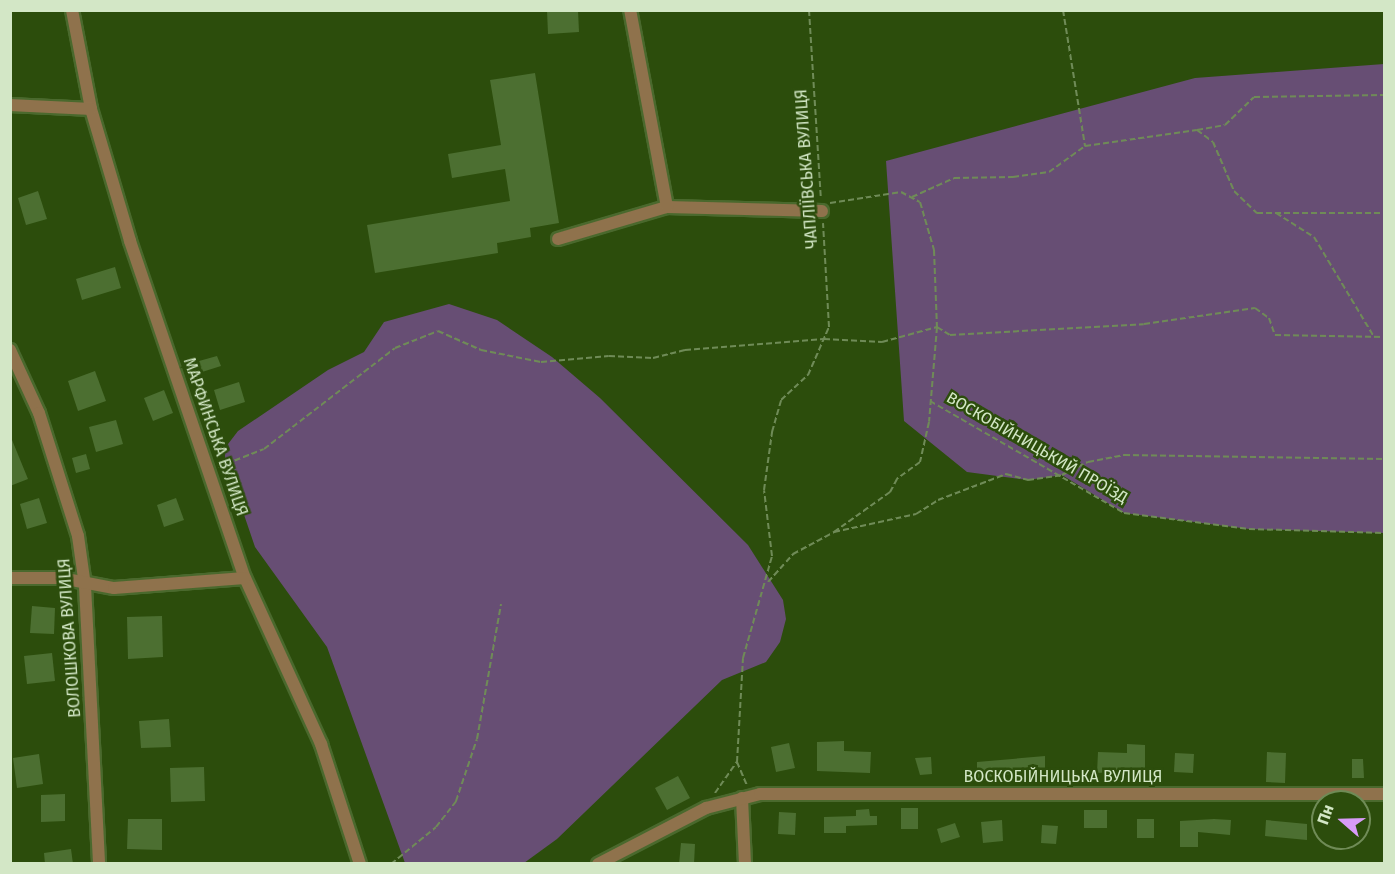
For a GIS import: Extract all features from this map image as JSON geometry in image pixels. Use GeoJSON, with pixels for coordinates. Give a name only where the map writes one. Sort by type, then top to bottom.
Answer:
{"type":"FeatureCollection","features":[{"type":"Feature","properties":{"kind":"street","name":"МАРФИНСЬКА ВУЛИЦЯ"},"geometry":{"type":"LineString","coordinates":[[72,10],[91,109],[130,241],[245,578],[321,744],[360,864]]}},
{"type":"Feature","properties":{"kind":"street"},"geometry":{"type":"LineString","coordinates":[[630,10],[667,207]]}},
{"type":"Feature","properties":{"kind":"street"},"geometry":{"type":"LineString","coordinates":[[10,105],[91,109]]}},
{"type":"Feature","properties":{"kind":"street"},"geometry":{"type":"LineString","coordinates":[[558,239],[667,207],[822,208]]}},
{"type":"Feature","properties":{"kind":"street","name":"ВОЛОШКОВА ВУЛИЦЯ"},"geometry":{"type":"LineString","coordinates":[[10,350],[39,413],[78,536],[85,586],[99,864]]}},
{"type":"Feature","properties":{"kind":"street"},"geometry":{"type":"LineString","coordinates":[[10,578],[61,578],[85,586],[114,588],[245,578]]}},
{"type":"Feature","properties":{"kind":"street","name":"ВОСКОБІЙНИЦЬКА ВУЛИЦЯ"},"geometry":{"type":"LineString","coordinates":[[598,864],[706,808],[747,797],[1384,794]]}},
{"type":"Feature","properties":{"kind":"street"},"geometry":{"type":"LineString","coordinates":[[745,864],[747,797]]}},
{"type":"Feature","properties":{"kind":"path","name":"ЧАПЛІЇВСЬКА ВУЛИЦЯ"},"geometry":{"type":"LineString","coordinates":[[809,10],[829,327],[824,339]]}},
{"type":"Feature","properties":{"kind":"path"},"geometry":{"type":"LineString","coordinates":[[1063,10],[1085,146]]}},
{"type":"Feature","properties":{"kind":"path"},"geometry":{"type":"LineString","coordinates":[[912,198],[954,178],[1013,177],[1049,172],[1085,146],[1225,125],[1254,97],[1384,95]]}},
{"type":"Feature","properties":{"kind":"path"},"geometry":{"type":"LineString","coordinates":[[1197,130],[1214,142],[1234,191],[1257,213],[1384,213]]}},
{"type":"Feature","properties":{"kind":"path"},"geometry":{"type":"LineString","coordinates":[[766,584],[794,554],[834,532],[890,492],[897,479],[920,462],[930,401],[937,327],[934,250],[920,202],[901,192],[822,208]]}},
{"type":"Feature","properties":{"kind":"path"},"geometry":{"type":"LineString","coordinates":[[1275,213],[1314,237],[1374,337]]}},
{"type":"Feature","properties":{"kind":"path"},"geometry":{"type":"LineString","coordinates":[[209,471],[264,449],[395,348],[438,331],[481,350],[541,362],[609,356],[653,358],[685,350],[824,339],[882,342],[937,327],[950,335],[985,330],[1006,333],[1144,324],[1255,308],[1269,318],[1275,335],[1384,337]]}},
{"type":"Feature","properties":{"kind":"path"},"geometry":{"type":"LineString","coordinates":[[747,797],[737,762],[743,658],[766,584],[772,556],[764,490],[772,432],[781,400],[808,375],[824,339]]}},
{"type":"Feature","properties":{"kind":"path","name":"ВОСКОБІЙНИЦЬКИЙ ПРОЇЗД"},"geometry":{"type":"LineString","coordinates":[[930,401],[1062,475],[1124,513],[1250,528],[1384,533]]}},
{"type":"Feature","properties":{"kind":"path"},"geometry":{"type":"LineString","coordinates":[[834,532],[916,514],[938,500],[1006,474],[1028,480],[1062,475],[1088,462],[1124,455],[1384,459]]}},
{"type":"Feature","properties":{"kind":"path"},"geometry":{"type":"LineString","coordinates":[[391,864],[436,827],[456,801],[477,739],[501,604]]}},
{"type":"Feature","properties":{"kind":"path"},"geometry":{"type":"LineString","coordinates":[[706,808],[737,762]]}},
{"type":"Feature","properties":{"kind":"shaded area"},"geometry":{"type":"Polygon","coordinates":[[[1384,64],[1384,533],[1249,529],[1124,513],[1062,475],[1028,480],[967,472],[904,421],[886,161],[1195,78],[1384,64]]]}},
{"type":"Feature","properties":{"kind":"shaded area"},"geometry":{"type":"Polygon","coordinates":[[[449,304],[497,320],[552,357],[600,398],[748,545],[783,600],[786,619],[780,642],[766,662],[722,680],[557,839],[524,863],[405,863],[327,647],[255,547],[225,459],[225,448],[238,431],[328,370],[364,352],[384,322],[449,304]]]}},
{"type":"Feature","properties":{"kind":"building"},"geometry":{"type":"Polygon","coordinates":[[[547,10],[578,10],[579,32],[548,34],[547,10]]]}},
{"type":"Feature","properties":{"kind":"building"},"geometry":{"type":"Polygon","coordinates":[[[535,73],[559,223],[530,228],[531,237],[497,243],[498,253],[375,273],[367,225],[510,201],[505,169],[452,178],[448,154],[501,145],[490,80],[535,73]]]}},
{"type":"Feature","properties":{"kind":"building"},"geometry":{"type":"Polygon","coordinates":[[[38,191],[47,219],[26,225],[18,198],[38,191]]]}},
{"type":"Feature","properties":{"kind":"building"},"geometry":{"type":"Polygon","coordinates":[[[115,267],[121,288],[82,300],[76,279],[115,267]]]}},
{"type":"Feature","properties":{"kind":"building"},"geometry":{"type":"Polygon","coordinates":[[[217,356],[221,366],[202,372],[199,361],[217,356]]]}},
{"type":"Feature","properties":{"kind":"building"},"geometry":{"type":"Polygon","coordinates":[[[95,371],[106,401],[78,411],[68,381],[95,371]]]}},
{"type":"Feature","properties":{"kind":"building"},"geometry":{"type":"Polygon","coordinates":[[[239,382],[245,402],[220,410],[214,390],[239,382]]]}},
{"type":"Feature","properties":{"kind":"building"},"geometry":{"type":"Polygon","coordinates":[[[164,390],[173,413],[153,421],[144,398],[164,390]]]}},
{"type":"Feature","properties":{"kind":"building"},"geometry":{"type":"Polygon","coordinates":[[[116,420],[123,444],[96,452],[89,427],[116,420]]]}},
{"type":"Feature","properties":{"kind":"building"},"geometry":{"type":"Polygon","coordinates":[[[10,435],[28,479],[10,486],[10,435]]]}},
{"type":"Feature","properties":{"kind":"building"},"geometry":{"type":"Polygon","coordinates":[[[86,454],[90,469],[76,473],[72,458],[86,454]]]}},
{"type":"Feature","properties":{"kind":"building"},"geometry":{"type":"Polygon","coordinates":[[[39,498],[47,523],[27,529],[20,504],[39,498]]]}},
{"type":"Feature","properties":{"kind":"building"},"geometry":{"type":"Polygon","coordinates":[[[176,498],[184,520],[164,527],[157,505],[176,498]]]}},
{"type":"Feature","properties":{"kind":"building"},"geometry":{"type":"Polygon","coordinates":[[[32,606],[55,608],[54,634],[30,633],[32,606]]]}},
{"type":"Feature","properties":{"kind":"building"},"geometry":{"type":"Polygon","coordinates":[[[162,616],[163,657],[128,659],[127,617],[162,616]]]}},
{"type":"Feature","properties":{"kind":"building"},"geometry":{"type":"Polygon","coordinates":[[[52,653],[55,681],[27,684],[24,656],[52,653]]]}},
{"type":"Feature","properties":{"kind":"building"},"geometry":{"type":"Polygon","coordinates":[[[169,719],[171,747],[141,748],[139,721],[169,719]]]}},
{"type":"Feature","properties":{"kind":"building"},"geometry":{"type":"Polygon","coordinates":[[[844,741],[844,751],[871,752],[870,773],[817,771],[817,742],[844,741]]]}},
{"type":"Feature","properties":{"kind":"building"},"geometry":{"type":"Polygon","coordinates":[[[789,743],[795,768],[776,772],[771,747],[789,743]]]}},
{"type":"Feature","properties":{"kind":"building"},"geometry":{"type":"Polygon","coordinates":[[[1127,744],[1145,745],[1145,770],[1097,773],[1098,752],[1127,753],[1127,744]]]}},
{"type":"Feature","properties":{"kind":"building"},"geometry":{"type":"Polygon","coordinates":[[[1267,752],[1286,753],[1285,783],[1266,782],[1267,752]]]}},
{"type":"Feature","properties":{"kind":"building"},"geometry":{"type":"Polygon","coordinates":[[[1175,753],[1194,754],[1193,773],[1174,772],[1175,753]]]}},
{"type":"Feature","properties":{"kind":"building"},"geometry":{"type":"Polygon","coordinates":[[[39,754],[43,784],[17,788],[13,758],[39,754]]]}},
{"type":"Feature","properties":{"kind":"building"},"geometry":{"type":"Polygon","coordinates":[[[1045,756],[1045,771],[977,778],[977,762],[1045,756]]]}},
{"type":"Feature","properties":{"kind":"building"},"geometry":{"type":"Polygon","coordinates":[[[931,757],[932,774],[920,775],[915,758],[931,757]]]}},
{"type":"Feature","properties":{"kind":"building"},"geometry":{"type":"Polygon","coordinates":[[[1352,759],[1363,759],[1364,778],[1352,778],[1352,759]]]}},
{"type":"Feature","properties":{"kind":"building"},"geometry":{"type":"Polygon","coordinates":[[[204,767],[205,801],[171,802],[170,768],[204,767]]]}},
{"type":"Feature","properties":{"kind":"building"},"geometry":{"type":"Polygon","coordinates":[[[678,776],[690,798],[667,810],[655,788],[678,776]]]}},
{"type":"Feature","properties":{"kind":"building"},"geometry":{"type":"Polygon","coordinates":[[[65,794],[65,821],[41,822],[41,795],[65,794]]]}},
{"type":"Feature","properties":{"kind":"building"},"geometry":{"type":"Polygon","coordinates":[[[901,808],[918,808],[918,829],[901,829],[901,808]]]}},
{"type":"Feature","properties":{"kind":"building"},"geometry":{"type":"Polygon","coordinates":[[[869,809],[870,816],[877,816],[877,825],[846,826],[846,833],[824,833],[824,817],[856,816],[856,810],[869,809]]]}},
{"type":"Feature","properties":{"kind":"building"},"geometry":{"type":"Polygon","coordinates":[[[1084,810],[1107,810],[1107,828],[1084,828],[1084,810]]]}},
{"type":"Feature","properties":{"kind":"building"},"geometry":{"type":"Polygon","coordinates":[[[779,812],[796,813],[795,835],[778,834],[779,812]]]}},
{"type":"Feature","properties":{"kind":"building"},"geometry":{"type":"Polygon","coordinates":[[[128,819],[162,819],[162,850],[127,849],[128,819]]]}},
{"type":"Feature","properties":{"kind":"building"},"geometry":{"type":"Polygon","coordinates":[[[1137,819],[1154,819],[1154,838],[1137,838],[1137,819]]]}},
{"type":"Feature","properties":{"kind":"building"},"geometry":{"type":"Polygon","coordinates":[[[1002,820],[1003,841],[983,843],[981,822],[1002,820]]]}},
{"type":"Feature","properties":{"kind":"building"},"geometry":{"type":"Polygon","coordinates":[[[1231,820],[1230,835],[1198,832],[1198,847],[1180,847],[1180,821],[1231,820]]]}},
{"type":"Feature","properties":{"kind":"building"},"geometry":{"type":"Polygon","coordinates":[[[1266,820],[1307,824],[1307,840],[1265,836],[1266,820]]]}},
{"type":"Feature","properties":{"kind":"building"},"geometry":{"type":"Polygon","coordinates":[[[955,823],[960,837],[941,843],[937,829],[955,823]]]}},
{"type":"Feature","properties":{"kind":"building"},"geometry":{"type":"Polygon","coordinates":[[[1042,825],[1058,826],[1056,844],[1041,843],[1042,825]]]}},
{"type":"Feature","properties":{"kind":"building"},"geometry":{"type":"Polygon","coordinates":[[[681,843],[695,844],[694,864],[679,864],[681,843]]]}},
{"type":"Feature","properties":{"kind":"building"},"geometry":{"type":"Polygon","coordinates":[[[71,849],[73,864],[45,864],[44,853],[71,849]]]}}]}
